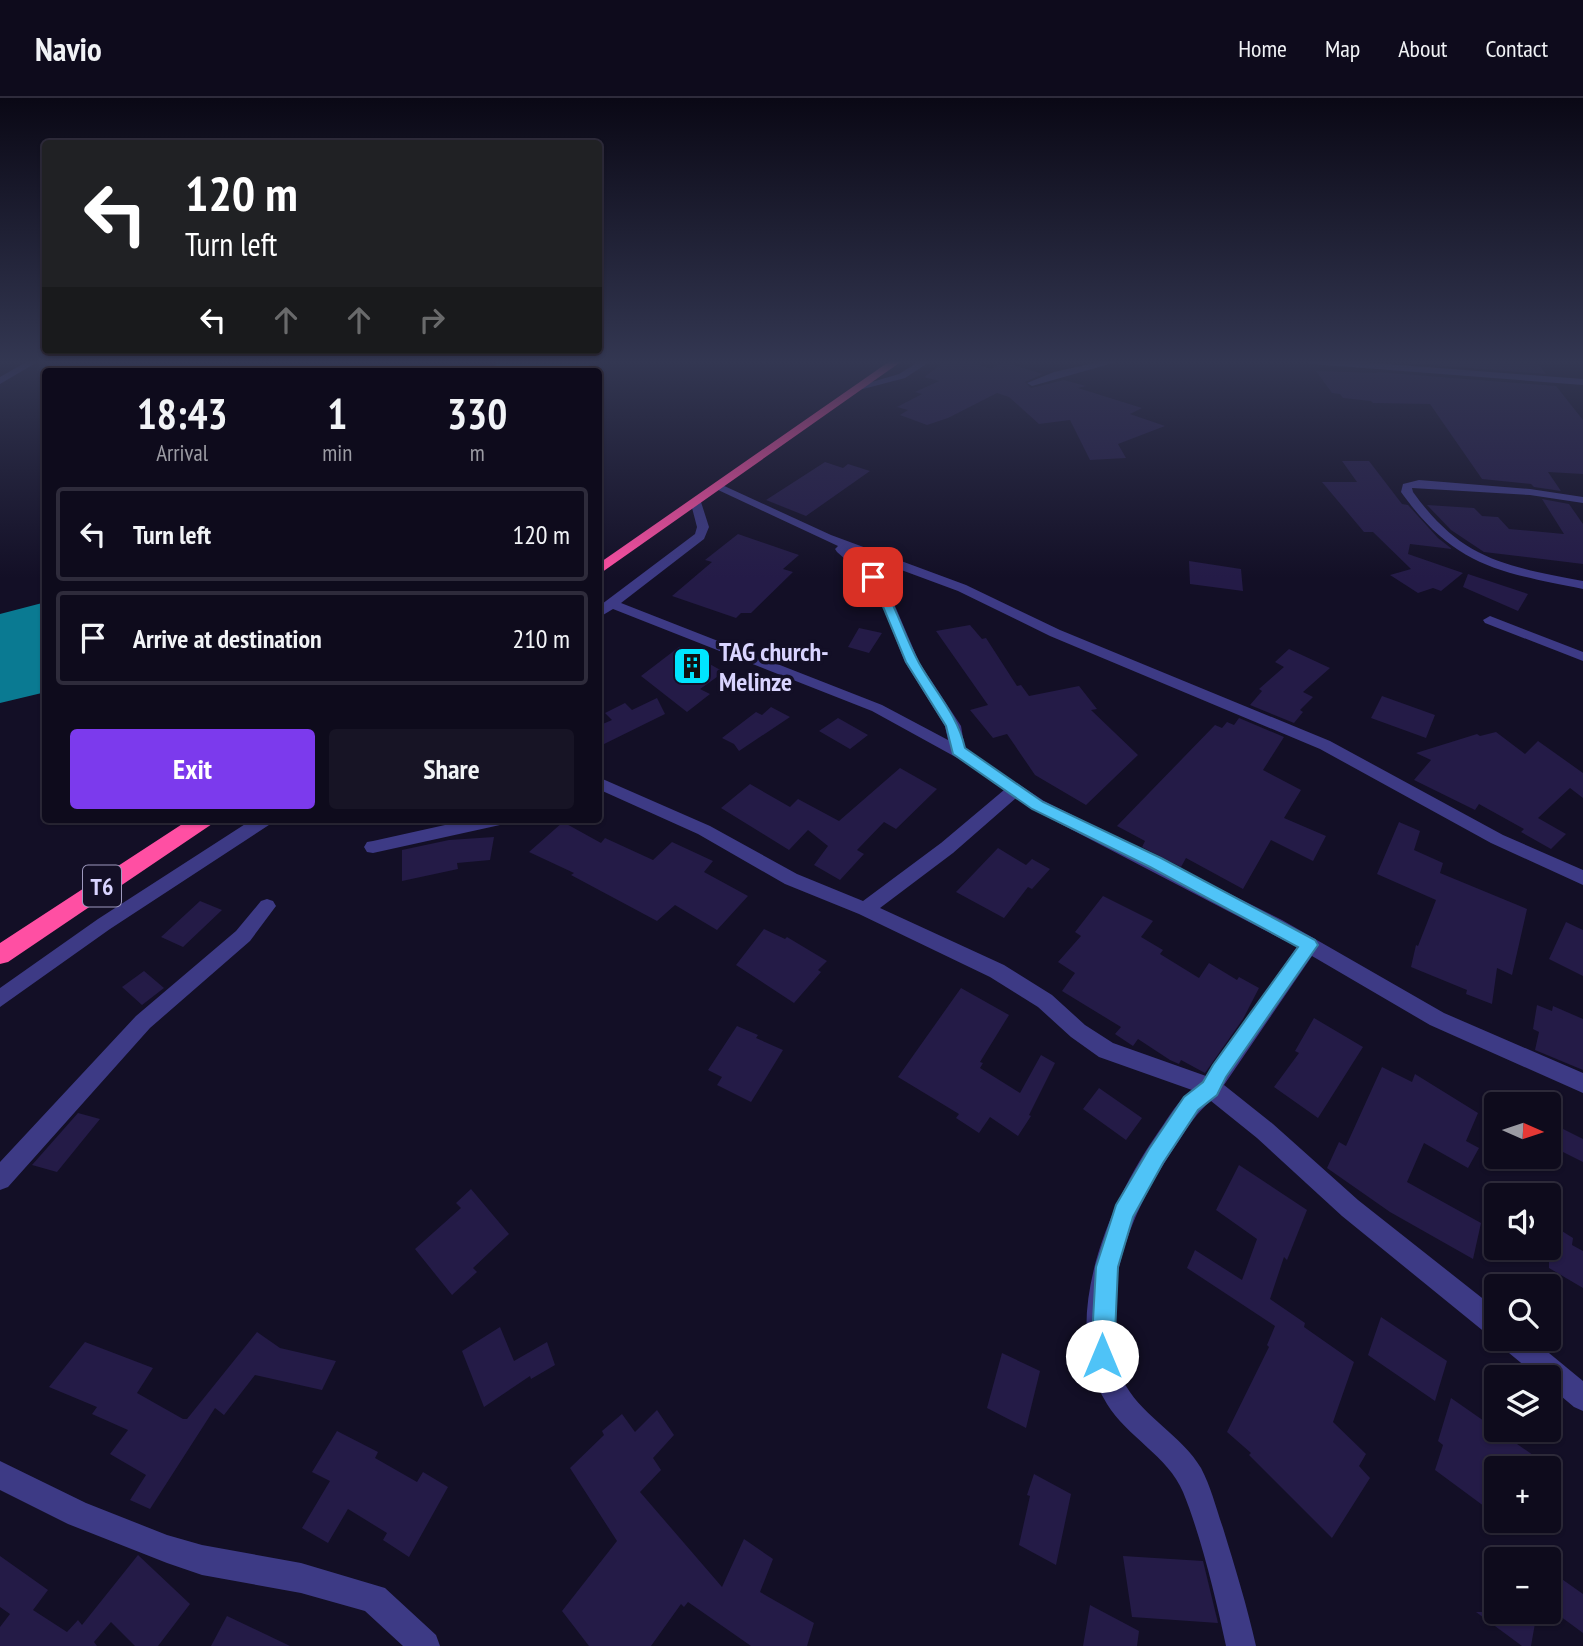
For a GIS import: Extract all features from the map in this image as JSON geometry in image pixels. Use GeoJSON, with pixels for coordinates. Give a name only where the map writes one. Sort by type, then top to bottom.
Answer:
{"type":"FeatureCollection","features":[{"type":"Feature","properties":{"kind":"highway"},"geometry":{"type":"LineString","coordinates":[[602,568],[796,433]]}},
{"type":"Feature","properties":{"kind":"highway","name":"T6"},"geometry":{"type":"LineString","coordinates":[[0,955],[199,823]]}},
{"type":"Feature","properties":{"kind":"street"},"geometry":{"type":"LineString","coordinates":[[1583,500],[1530,492],[1419,483],[1407,486],[1406,492],[1426,517],[1452,542],[1468,552],[1486,560],[1583,585]]}},
{"type":"Feature","properties":{"kind":"street"},"geometry":{"type":"LineString","coordinates":[[720,487],[827,538],[962,588],[1055,633],[1325,745],[1497,839],[1583,878]]}},
{"type":"Feature","properties":{"kind":"street"},"geometry":{"type":"LineString","coordinates":[[602,611],[700,536],[704,527],[697,504]]}},
{"type":"Feature","properties":{"kind":"street"},"geometry":{"type":"LineString","coordinates":[[827,538],[873,577],[883,592],[912,662],[953,726],[958,751]]}},
{"type":"Feature","properties":{"kind":"street"},"geometry":{"type":"LineString","coordinates":[[612,604],[855,699],[958,751],[1013,790],[1309,945],[1454,1028],[1583,1083]]}},
{"type":"Feature","properties":{"kind":"street"},"geometry":{"type":"LineString","coordinates":[[1490,620],[1583,657]]}},
{"type":"Feature","properties":{"kind":"street"},"geometry":{"type":"LineString","coordinates":[[602,784],[704,830],[790,879],[865,909],[1005,976],[1045,1001],[1078,1031],[1106,1050],[1210,1088],[1229,1100],[1408,1257],[1484,1315]]}},
{"type":"Feature","properties":{"kind":"street"},"geometry":{"type":"LineString","coordinates":[[865,909],[947,848],[1013,790]]}},
{"type":"Feature","properties":{"kind":"street"},"geometry":{"type":"LineString","coordinates":[[0,999],[104,925],[260,823]]}},
{"type":"Feature","properties":{"kind":"street"},"geometry":{"type":"LineString","coordinates":[[373,847],[482,823]]}},
{"type":"Feature","properties":{"kind":"street"},"geometry":{"type":"LineString","coordinates":[[0,1179],[142,1022],[243,936],[267,906]]}},
{"type":"Feature","properties":{"kind":"street"},"geometry":{"type":"LineString","coordinates":[[1241,1646],[1223,1575],[1197,1491],[1189,1475],[1164,1444],[1130,1414],[1111,1388],[1104,1364],[1101,1338],[1107,1267],[1124,1213],[1156,1156],[1191,1104],[1210,1088],[1309,945]]}},
{"type":"Feature","properties":{"kind":"street"},"geometry":{"type":"LineString","coordinates":[[1526,1351],[1583,1398]]}},
{"type":"Feature","properties":{"kind":"street"},"geometry":{"type":"LineString","coordinates":[[0,1475],[78,1514],[167,1549],[202,1560],[301,1578],[374,1599],[425,1646]]}},
{"type":"Feature","properties":{"kind":"building"},"geometry":{"type":"Polygon","coordinates":[[[1077,433],[1146,433],[1118,444],[1126,458],[1090,460],[1077,433]]]}},
{"type":"Feature","properties":{"kind":"building"},"geometry":{"type":"Polygon","coordinates":[[[1450,433],[1583,433],[1583,474],[1548,472],[1561,491],[1534,487],[1531,484],[1482,479],[1450,433]]]}},
{"type":"Feature","properties":{"kind":"building"},"geometry":{"type":"Polygon","coordinates":[[[1342,461],[1369,461],[1402,504],[1408,505],[1438,538],[1452,549],[1410,544],[1408,554],[1463,573],[1441,591],[1433,588],[1418,593],[1390,575],[1411,569],[1373,532],[1364,532],[1322,482],[1357,482],[1342,461]]]}},
{"type":"Feature","properties":{"kind":"building"},"geometry":{"type":"Polygon","coordinates":[[[825,462],[843,468],[848,464],[870,471],[806,516],[766,500],[825,462]]]}},
{"type":"Feature","properties":{"kind":"building"},"geometry":{"type":"Polygon","coordinates":[[[1542,499],[1569,504],[1583,524],[1583,564],[1484,552],[1451,530],[1427,505],[1474,508],[1482,516],[1498,517],[1509,529],[1564,534],[1542,499]]]}},
{"type":"Feature","properties":{"kind":"building"},"geometry":{"type":"Polygon","coordinates":[[[738,534],[799,555],[783,569],[793,572],[751,613],[741,613],[736,618],[672,596],[712,562],[705,560],[738,534]]]}},
{"type":"Feature","properties":{"kind":"building"},"geometry":{"type":"Polygon","coordinates":[[[1189,561],[1241,569],[1243,591],[1190,584],[1189,561]]]}},
{"type":"Feature","properties":{"kind":"building"},"geometry":{"type":"Polygon","coordinates":[[[1468,574],[1528,594],[1518,611],[1463,587],[1468,574]]]}},
{"type":"Feature","properties":{"kind":"building"},"geometry":{"type":"Polygon","coordinates":[[[970,625],[982,639],[986,638],[1017,686],[1021,685],[1029,696],[1079,686],[1097,709],[1091,710],[1138,755],[1086,805],[1035,775],[1007,734],[993,738],[970,710],[988,705],[936,631],[970,625]]]}},
{"type":"Feature","properties":{"kind":"building"},"geometry":{"type":"Polygon","coordinates":[[[859,628],[882,633],[869,653],[848,647],[859,628]]]}},
{"type":"Feature","properties":{"kind":"building"},"geometry":{"type":"Polygon","coordinates":[[[679,647],[724,672],[700,689],[710,694],[687,712],[641,676],[679,647]]]}},
{"type":"Feature","properties":{"kind":"building"},"geometry":{"type":"Polygon","coordinates":[[[1289,649],[1330,668],[1303,692],[1313,697],[1300,710],[1303,712],[1294,723],[1250,705],[1262,691],[1259,689],[1284,667],[1275,662],[1289,649]]]}},
{"type":"Feature","properties":{"kind":"building"},"geometry":{"type":"Polygon","coordinates":[[[1382,696],[1435,715],[1426,738],[1371,718],[1382,696]]]}},
{"type":"Feature","properties":{"kind":"building"},"geometry":{"type":"Polygon","coordinates":[[[657,698],[665,714],[602,745],[602,724],[612,720],[605,713],[625,703],[632,710],[657,698]]]}},
{"type":"Feature","properties":{"kind":"building"},"geometry":{"type":"Polygon","coordinates":[[[771,707],[790,717],[739,751],[734,744],[722,738],[756,712],[762,715],[771,707]]]}},
{"type":"Feature","properties":{"kind":"building"},"geometry":{"type":"Polygon","coordinates":[[[838,718],[868,735],[850,749],[819,731],[838,718]]]}},
{"type":"Feature","properties":{"kind":"building"},"geometry":{"type":"Polygon","coordinates":[[[1239,718],[1284,737],[1263,770],[1301,790],[1284,818],[1326,836],[1313,861],[1271,840],[1243,889],[1186,858],[1181,867],[1142,847],[1145,841],[1117,826],[1215,725],[1222,728],[1227,722],[1234,725],[1239,718]]]}},
{"type":"Feature","properties":{"kind":"building"},"geometry":{"type":"Polygon","coordinates":[[[1496,732],[1525,754],[1538,741],[1583,773],[1583,798],[1570,788],[1538,818],[1566,834],[1551,849],[1521,832],[1524,829],[1479,804],[1475,810],[1414,780],[1431,760],[1416,753],[1477,734],[1480,736],[1496,732]]]}},
{"type":"Feature","properties":{"kind":"building"},"geometry":{"type":"Polygon","coordinates":[[[900,768],[937,789],[896,829],[884,822],[857,850],[864,854],[840,880],[814,865],[828,846],[808,830],[789,850],[721,808],[750,784],[790,807],[798,799],[839,821],[900,768]]]}},
{"type":"Feature","properties":{"kind":"building"},"geometry":{"type":"Polygon","coordinates":[[[1399,822],[1420,831],[1414,850],[1443,863],[1440,873],[1527,909],[1512,975],[1497,968],[1492,1004],[1466,994],[1467,990],[1411,967],[1416,945],[1418,946],[1436,900],[1377,874],[1399,822]]]}},
{"type":"Feature","properties":{"kind":"building"},"geometry":{"type":"Polygon","coordinates":[[[562,823],[601,843],[605,838],[653,860],[672,842],[713,861],[704,872],[748,896],[717,930],[675,905],[657,921],[571,875],[574,873],[529,852],[562,823]]]}},
{"type":"Feature","properties":{"kind":"building"},"geometry":{"type":"Polygon","coordinates":[[[494,837],[490,860],[457,863],[458,869],[402,881],[402,850],[449,840],[494,837]]]}},
{"type":"Feature","properties":{"kind":"building"},"geometry":{"type":"Polygon","coordinates":[[[998,848],[1026,865],[1032,859],[1050,869],[1032,889],[1028,887],[1004,918],[956,892],[998,848]]]}},
{"type":"Feature","properties":{"kind":"building"},"geometry":{"type":"Polygon","coordinates":[[[1103,896],[1153,921],[1141,937],[1163,950],[1160,954],[1199,978],[1209,963],[1237,980],[1239,977],[1259,988],[1243,1019],[1205,1073],[1181,1060],[1179,1064],[1170,1060],[1138,1039],[1133,1046],[1115,1034],[1121,1027],[1062,991],[1075,973],[1058,962],[1081,936],[1075,932],[1103,896]]]}},
{"type":"Feature","properties":{"kind":"building"},"geometry":{"type":"Polygon","coordinates":[[[200,901],[222,910],[183,947],[161,937],[200,901]]]}},
{"type":"Feature","properties":{"kind":"building"},"geometry":{"type":"Polygon","coordinates":[[[1566,922],[1583,930],[1583,976],[1549,959],[1566,922]]]}},
{"type":"Feature","properties":{"kind":"building"},"geometry":{"type":"Polygon","coordinates":[[[764,929],[785,939],[787,937],[827,961],[794,1003],[736,965],[764,929]]]}},
{"type":"Feature","properties":{"kind":"building"},"geometry":{"type":"Polygon","coordinates":[[[144,971],[164,988],[142,1005],[122,987],[144,971]]]}},
{"type":"Feature","properties":{"kind":"building"},"geometry":{"type":"Polygon","coordinates":[[[961,988],[1009,1015],[980,1062],[983,1063],[980,1068],[1020,1093],[1041,1055],[1055,1063],[1029,1115],[1031,1116],[1018,1136],[990,1117],[979,1133],[956,1118],[959,1114],[898,1077],[961,988]]]}},
{"type":"Feature","properties":{"kind":"building"},"geometry":{"type":"Polygon","coordinates":[[[1537,1005],[1552,1011],[1553,1006],[1583,1019],[1583,1070],[1535,1050],[1539,1032],[1533,1029],[1537,1005]]]}},
{"type":"Feature","properties":{"kind":"building"},"geometry":{"type":"Polygon","coordinates":[[[1314,1018],[1363,1047],[1318,1118],[1274,1087],[1299,1053],[1295,1051],[1314,1018]]]}},
{"type":"Feature","properties":{"kind":"building"},"geometry":{"type":"Polygon","coordinates":[[[737,1026],[783,1050],[751,1102],[717,1085],[722,1077],[708,1070],[737,1026]]]}},
{"type":"Feature","properties":{"kind":"building"},"geometry":{"type":"Polygon","coordinates":[[[1382,1067],[1412,1082],[1415,1074],[1478,1113],[1466,1141],[1479,1148],[1468,1168],[1424,1143],[1407,1182],[1481,1223],[1473,1259],[1390,1212],[1327,1168],[1339,1142],[1346,1146],[1382,1067]]]}},
{"type":"Feature","properties":{"kind":"building"},"geometry":{"type":"Polygon","coordinates":[[[1099,1088],[1142,1118],[1126,1140],[1083,1109],[1099,1088]]]}},
{"type":"Feature","properties":{"kind":"building"},"geometry":{"type":"Polygon","coordinates":[[[78,1113],[100,1119],[57,1172],[32,1165],[78,1113]]]}},
{"type":"Feature","properties":{"kind":"building"},"geometry":{"type":"Polygon","coordinates":[[[1561,1128],[1583,1139],[1583,1162],[1561,1151],[1561,1128]]]}},
{"type":"Feature","properties":{"kind":"building"},"geometry":{"type":"Polygon","coordinates":[[[1239,1165],[1307,1210],[1287,1260],[1284,1257],[1270,1299],[1354,1362],[1333,1422],[1366,1454],[1359,1466],[1370,1478],[1332,1538],[1249,1455],[1251,1453],[1227,1432],[1269,1347],[1267,1345],[1275,1326],[1187,1268],[1195,1250],[1242,1280],[1257,1239],[1216,1210],[1239,1165]]]}},
{"type":"Feature","properties":{"kind":"building"},"geometry":{"type":"Polygon","coordinates":[[[471,1189],[509,1234],[473,1268],[477,1272],[452,1295],[415,1249],[461,1208],[456,1203],[471,1189]]]}},
{"type":"Feature","properties":{"kind":"building"},"geometry":{"type":"Polygon","coordinates":[[[1561,1230],[1573,1238],[1572,1245],[1583,1251],[1583,1288],[1561,1274],[1549,1268],[1549,1260],[1561,1260],[1561,1230]]]}},
{"type":"Feature","properties":{"kind":"building"},"geometry":{"type":"Polygon","coordinates":[[[1381,1317],[1447,1361],[1435,1401],[1368,1355],[1381,1317]]]}},
{"type":"Feature","properties":{"kind":"building"},"geometry":{"type":"Polygon","coordinates":[[[500,1327],[514,1361],[547,1342],[555,1365],[531,1379],[530,1376],[484,1407],[462,1351],[500,1327]]]}},
{"type":"Feature","properties":{"kind":"building"},"geometry":{"type":"Polygon","coordinates":[[[257,1332],[280,1348],[336,1361],[322,1390],[255,1375],[224,1415],[215,1408],[150,1509],[130,1500],[146,1475],[110,1454],[128,1430],[92,1414],[97,1407],[49,1387],[85,1342],[153,1368],[137,1393],[187,1419],[257,1332]]]}},
{"type":"Feature","properties":{"kind":"building"},"geometry":{"type":"Polygon","coordinates":[[[1002,1353],[1040,1371],[1026,1428],[987,1408],[1002,1353]]]}},
{"type":"Feature","properties":{"kind":"building"},"geometry":{"type":"Polygon","coordinates":[[[1451,1398],[1484,1421],[1484,1442],[1514,1442],[1533,1455],[1484,1456],[1484,1506],[1435,1470],[1443,1445],[1438,1441],[1451,1398]]]}},
{"type":"Feature","properties":{"kind":"building"},"geometry":{"type":"Polygon","coordinates":[[[657,1410],[674,1435],[653,1458],[661,1470],[640,1492],[722,1587],[744,1539],[773,1559],[760,1592],[814,1623],[807,1646],[751,1646],[688,1602],[684,1607],[681,1604],[651,1646],[589,1646],[562,1611],[617,1541],[570,1468],[604,1435],[602,1431],[622,1414],[635,1432],[657,1410]]]}},
{"type":"Feature","properties":{"kind":"building"},"geometry":{"type":"Polygon","coordinates":[[[337,1431],[378,1452],[375,1458],[417,1482],[423,1472],[448,1487],[409,1557],[383,1540],[387,1533],[348,1509],[328,1543],[302,1528],[330,1481],[312,1472],[337,1431]]]}},
{"type":"Feature","properties":{"kind":"building"},"geometry":{"type":"Polygon","coordinates":[[[1034,1474],[1071,1494],[1056,1565],[1019,1545],[1030,1496],[1027,1495],[1034,1474]]]}},
{"type":"Feature","properties":{"kind":"building"},"geometry":{"type":"Polygon","coordinates":[[[138,1555],[190,1604],[158,1646],[135,1646],[111,1622],[94,1642],[97,1646],[0,1646],[0,1627],[10,1614],[0,1607],[0,1556],[48,1590],[33,1610],[67,1632],[78,1620],[82,1625],[138,1555]]]}},
{"type":"Feature","properties":{"kind":"building"},"geometry":{"type":"Polygon","coordinates":[[[1123,1556],[1203,1561],[1218,1623],[1132,1617],[1123,1556]]]}},
{"type":"Feature","properties":{"kind":"building"},"geometry":{"type":"Polygon","coordinates":[[[1561,1578],[1583,1594],[1583,1633],[1561,1617],[1561,1578]]]}},
{"type":"Feature","properties":{"kind":"building"},"geometry":{"type":"Polygon","coordinates":[[[1090,1605],[1139,1631],[1137,1646],[1083,1646],[1090,1605]]]}},
{"type":"Feature","properties":{"kind":"building"},"geometry":{"type":"Polygon","coordinates":[[[227,1616],[290,1646],[211,1646],[227,1616]]]}},
{"type":"Feature","properties":{"kind":"building"},"geometry":{"type":"Polygon","coordinates":[[[1492,1624],[1535,1624],[1531,1646],[1522,1646],[1492,1624]]]}},
{"type":"Feature","properties":{"kind":"runway"},"geometry":{"type":"LineString","coordinates":[[0,664],[42,641]]}},
{"type":"Feature","properties":{"kind":"place","name":"TAG church- Melinze"},"geometry":{"type":"Point","coordinates":[692,666]}},
{"type":"Feature","properties":{"kind":"route"},"geometry":{"type":"LineString","coordinates":[[873,577],[883,592],[912,662],[953,726],[958,751],[1038,805],[1155,862],[1309,945],[1268,1000],[1210,1088],[1191,1104],[1156,1156],[1124,1213],[1107,1267],[1102,1356]]}}]}
